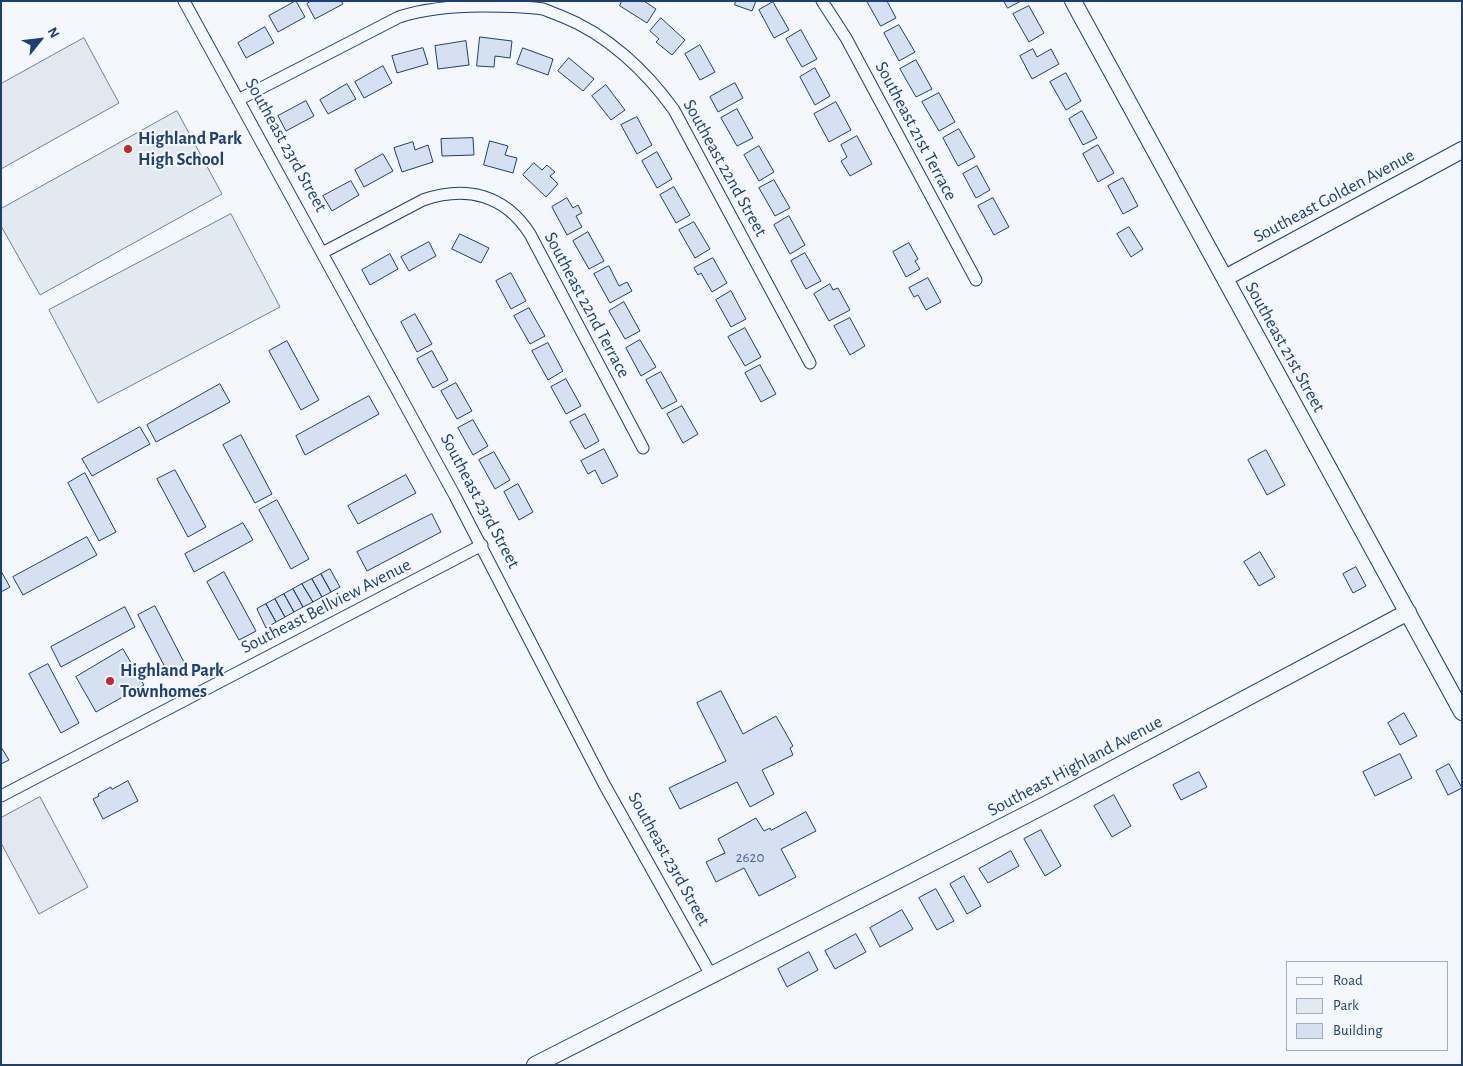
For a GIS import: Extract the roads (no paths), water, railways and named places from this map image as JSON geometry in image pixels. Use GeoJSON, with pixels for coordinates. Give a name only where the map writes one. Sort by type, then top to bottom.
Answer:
{"type":"FeatureCollection","features":[{"type":"Feature","properties":{"kind":"street","name":"Southeast 23rd Street"},"geometry":{"type":"LineString","coordinates":[[184,1],[482,545],[604,784],[711,975]]}},
{"type":"Feature","properties":{"kind":"street","name":"Southeast 21st Terrace"},"geometry":{"type":"LineString","coordinates":[[822,1],[846,38],[976,280]]}},
{"type":"Feature","properties":{"kind":"street","name":"Southeast 21st Street"},"geometry":{"type":"LineString","coordinates":[[1073,1],[1462,712]]}},
{"type":"Feature","properties":{"kind":"street","name":"Southeast 22nd Street"},"geometry":{"type":"LineString","coordinates":[[238,100],[399,17],[413,12],[456,6],[546,5],[593,32],[615,48],[645,75],[662,94],[680,119],[810,363]]}},
{"type":"Feature","properties":{"kind":"street","name":"Southeast Golden Avenue"},"geometry":{"type":"LineString","coordinates":[[1225,278],[1462,150]]}},
{"type":"Feature","properties":{"kind":"street","name":"Southeast 22nd Terrace"},"geometry":{"type":"LineString","coordinates":[[322,253],[423,200],[449,194],[467,194],[481,196],[503,205],[524,225],[643,448]]}},
{"type":"Feature","properties":{"kind":"street","name":"Southeast Bellview Avenue"},"geometry":{"type":"LineString","coordinates":[[1,796],[482,545]]}},
{"type":"Feature","properties":{"kind":"street","name":"Southeast Highland Avenue"},"geometry":{"type":"LineString","coordinates":[[711,975],[1049,803],[1408,612]]}},
{"type":"Feature","properties":{"kind":"street"},"geometry":{"type":"LineString","coordinates":[[535,1065],[711,975]]}},
{"type":"Feature","properties":{"kind":"place","name":"Highland Park High School"},"geometry":{"type":"Point","coordinates":[128,149]}},
{"type":"Feature","properties":{"kind":"place","name":"Highland Park Townhomes"},"geometry":{"type":"Point","coordinates":[110,681]}}]}
